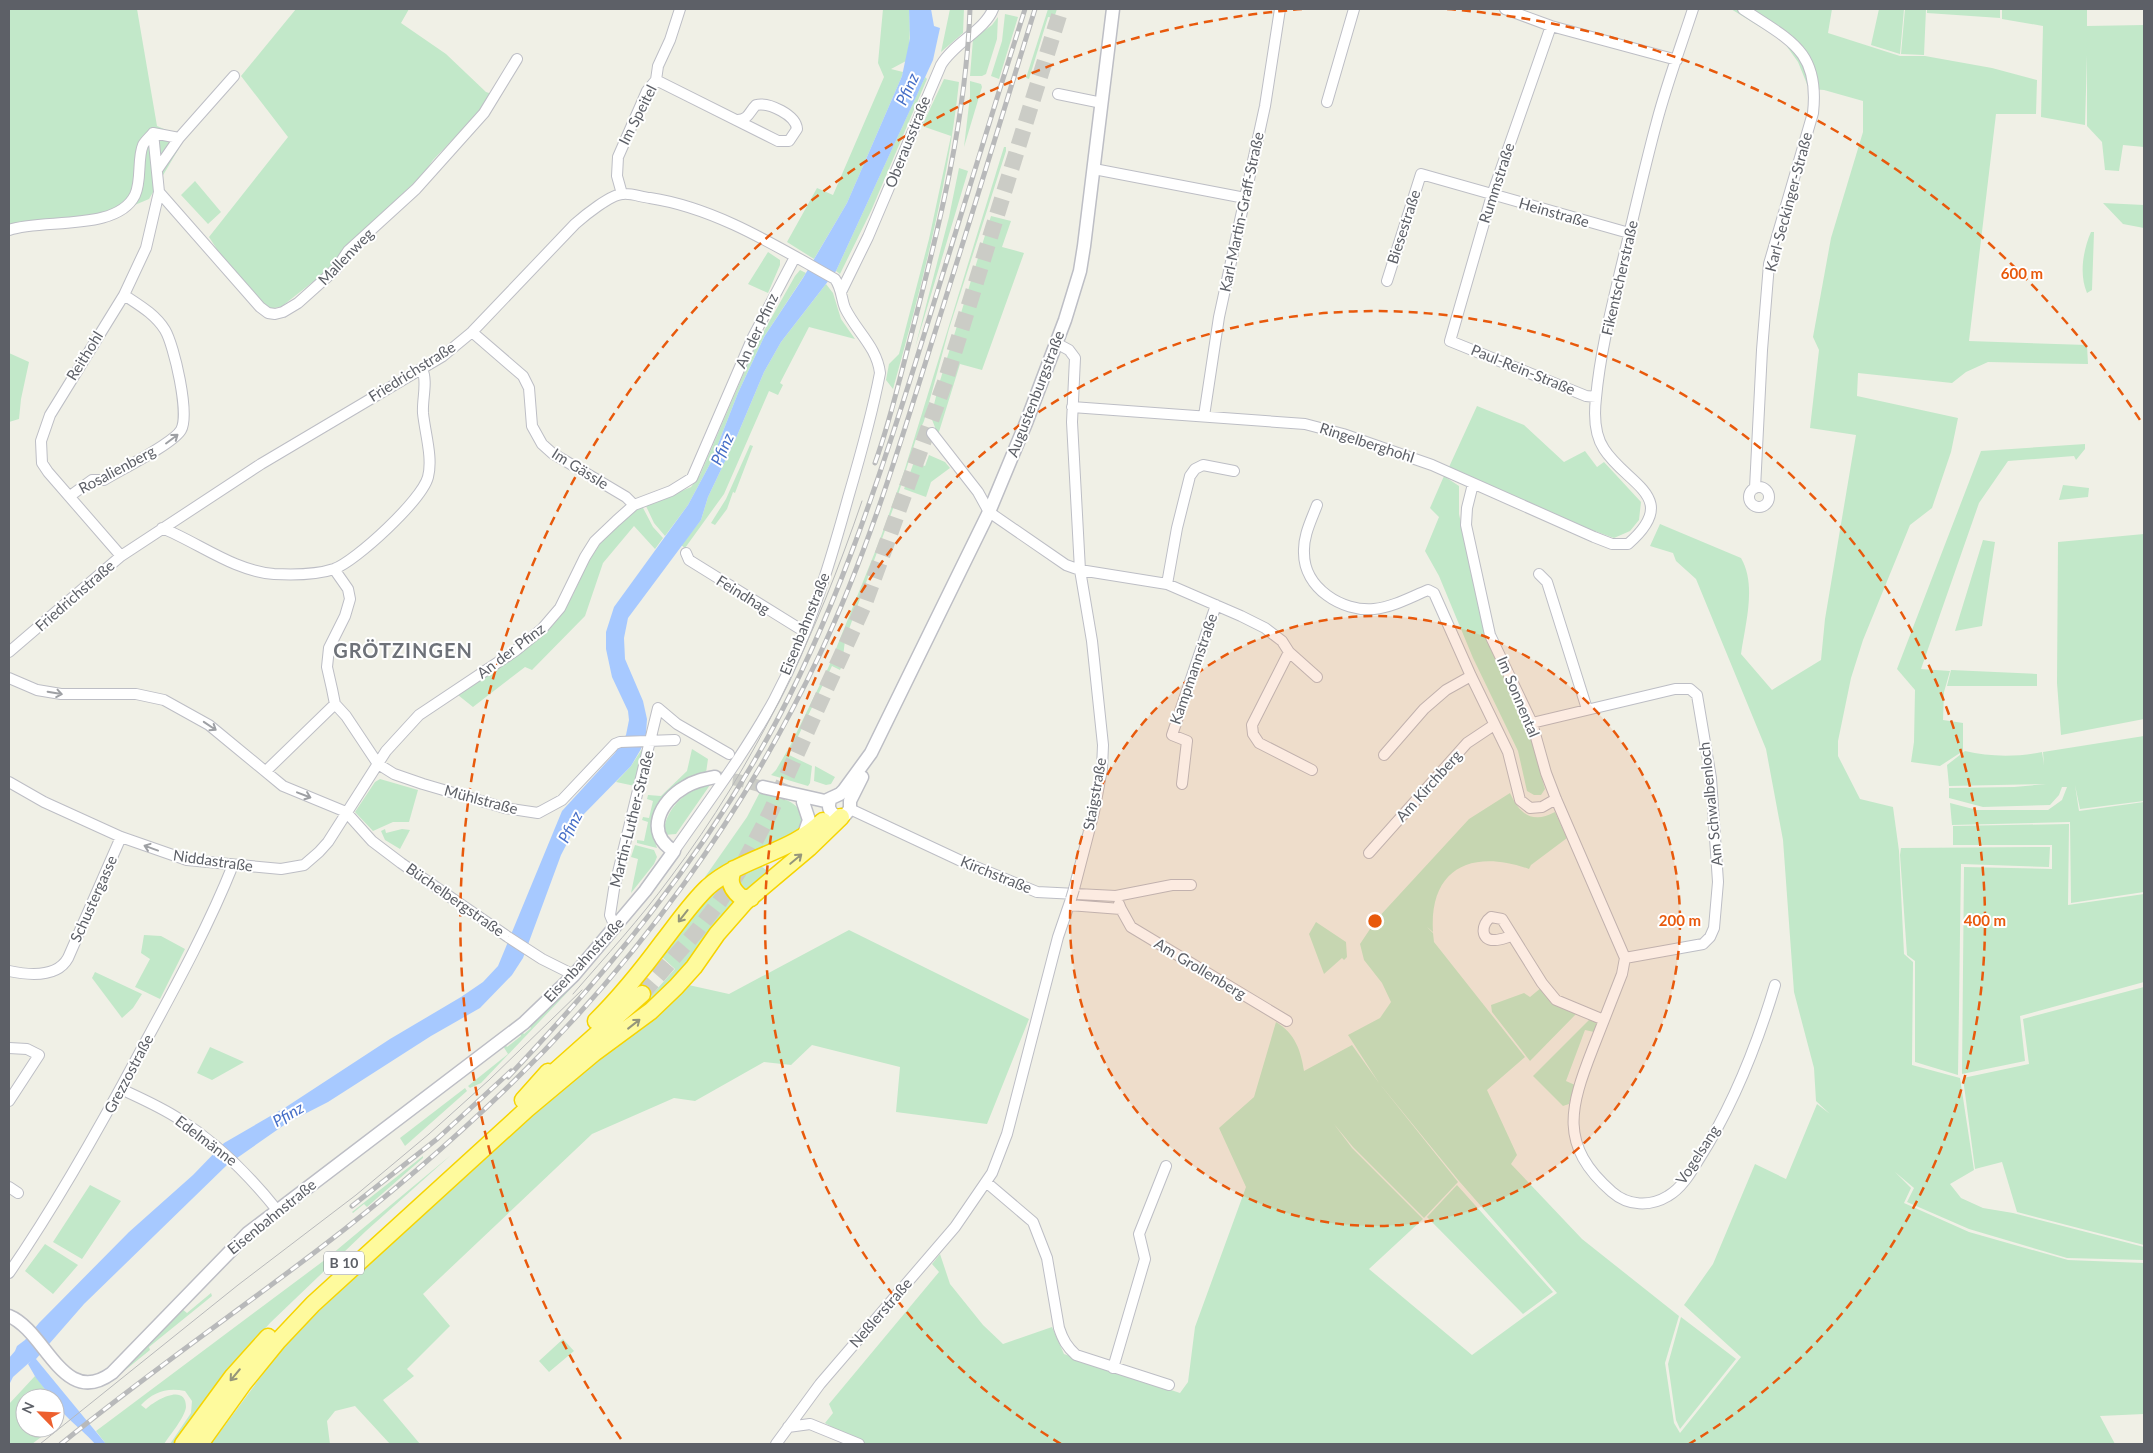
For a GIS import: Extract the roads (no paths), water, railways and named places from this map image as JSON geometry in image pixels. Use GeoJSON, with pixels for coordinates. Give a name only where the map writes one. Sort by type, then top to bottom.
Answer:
{"type":"FeatureCollection","features":[{"type":"Feature","properties":{"kind":"highway"},"geometry":{"type":"LineString","coordinates":[[525,1104],[642,970],[693,903],[708,887],[754,858],[804,837],[839,806]]}},
{"type":"Feature","properties":{"kind":"highway"},"geometry":{"type":"LineString","coordinates":[[525,1104],[651,1011],[676,988],[694,967],[721,929],[751,898],[809,848],[839,806]]}},
{"type":"Feature","properties":{"kind":"highway"},"geometry":{"type":"LineString","coordinates":[[754,858],[768,859],[773,866],[771,877],[767,884]]}},
{"type":"Feature","properties":{"kind":"highway"},"geometry":{"type":"LineString","coordinates":[[734,869],[730,875],[732,888],[742,898],[751,898]]}},
{"type":"Feature","properties":{"kind":"highway","name":"B 10"},"geometry":{"type":"LineString","coordinates":[[183,1444],[233,1376],[319,1286],[525,1104],[642,994],[313,1304],[278,1341],[243,1384],[200,1444]]}},
{"type":"Feature","properties":{"kind":"street","name":"Im Speitel"},"geometry":{"type":"LineString","coordinates":[[622,194],[616,167],[618,157],[647,91],[656,80],[658,66],[680,9]]}},
{"type":"Feature","properties":{"kind":"street","name":"Oberausstraße"},"geometry":{"type":"LineString","coordinates":[[842,290],[868,237],[941,65],[953,48],[988,19],[993,9]]}},
{"type":"Feature","properties":{"kind":"street","name":"Augustenburgstraße"},"geometry":{"type":"LineString","coordinates":[[839,806],[866,769],[871,754],[989,512],[1056,343],[1080,272],[1113,9]]}},
{"type":"Feature","properties":{"kind":"street","name":"Karl-Martin-Graff-Straße"},"geometry":{"type":"LineString","coordinates":[[1204,416],[1219,318],[1265,106],[1280,9]]}},
{"type":"Feature","properties":{"kind":"street"},"geometry":{"type":"LineString","coordinates":[[1328,102],[1354,9]]}},
{"type":"Feature","properties":{"kind":"street"},"geometry":{"type":"LineString","coordinates":[[1505,9],[1551,26],[1677,60]]}},
{"type":"Feature","properties":{"kind":"street","name":"Fikentscherstraße"},"geometry":{"type":"LineString","coordinates":[[1642,532],[1648,521],[1651,508],[1649,496],[1644,488],[1612,460],[1602,448],[1595,424],[1596,397],[1610,316],[1629,233],[1658,119],[1693,9]]}},
{"type":"Feature","properties":{"kind":"street","name":"Karl-Seckinger-Straße"},"geometry":{"type":"LineString","coordinates":[[1742,9],[1786,38],[1802,54],[1809,64],[1815,93],[1813,112],[1769,264],[1754,488]]}},
{"type":"Feature","properties":{"kind":"street","name":"Rummstraße"},"geometry":{"type":"LineString","coordinates":[[1450,341],[1492,195],[1551,26]]}},
{"type":"Feature","properties":{"kind":"street","name":"Mallenweg"},"geometry":{"type":"LineString","coordinates":[[159,192],[260,307],[268,313],[284,312],[298,303],[336,269],[348,252],[416,189],[484,114],[517,59]]}},
{"type":"Feature","properties":{"kind":"street"},"geometry":{"type":"LineString","coordinates":[[157,170],[178,138],[234,76]]}},
{"type":"Feature","properties":{"kind":"street"},"geometry":{"type":"LineString","coordinates":[[656,80],[783,142],[789,141],[797,130],[795,120],[767,105],[756,105],[748,116],[738,120]]}},
{"type":"Feature","properties":{"kind":"street"},"geometry":{"type":"LineString","coordinates":[[1058,94],[1102,103]]}},
{"type":"Feature","properties":{"kind":"street"},"geometry":{"type":"LineString","coordinates":[[9,230],[104,218],[127,206],[135,195],[139,181],[143,146],[153,133],[178,138]]}},
{"type":"Feature","properties":{"kind":"street","name":"Reithohl"},"geometry":{"type":"LineString","coordinates":[[121,556],[48,472],[42,463],[40,441],[60,396],[124,295],[146,248],[159,192],[153,133]]}},
{"type":"Feature","properties":{"kind":"street"},"geometry":{"type":"LineString","coordinates":[[1094,169],[1245,198]]}},
{"type":"Feature","properties":{"kind":"street","name":"Heinstraße"},"geometry":{"type":"LineString","coordinates":[[1421,174],[1629,233]]}},
{"type":"Feature","properties":{"kind":"street","name":"Biesestraße"},"geometry":{"type":"LineString","coordinates":[[1387,281],[1421,174]]}},
{"type":"Feature","properties":{"kind":"street"},"geometry":{"type":"LineString","coordinates":[[622,194],[677,203],[726,221],[835,279],[842,290]]}},
{"type":"Feature","properties":{"kind":"street","name":"Friedrichstraße"},"geometry":{"type":"LineString","coordinates":[[9,652],[121,556],[162,528],[269,459],[443,356],[472,332],[575,224],[593,209],[622,194]]}},
{"type":"Feature","properties":{"kind":"street","name":"An der Pfinz"},"geometry":{"type":"LineString","coordinates":[[346,812],[386,751],[419,715],[515,651],[542,629],[560,608],[585,557],[595,542],[634,505],[671,491],[692,478],[753,337],[799,259]]}},
{"type":"Feature","properties":{"kind":"street","name":"Eisenbahnstraße"},"geometry":{"type":"LineString","coordinates":[[9,1316],[20,1322],[63,1370],[77,1381],[89,1382],[106,1377],[128,1357],[248,1233],[524,1023],[574,975],[615,927],[674,851],[762,722],[805,632],[830,562],[865,438],[880,373],[879,363],[874,351],[846,308],[842,290]]}},
{"type":"Feature","properties":{"kind":"street","name":"Rosalienberg"},"geometry":{"type":"LineString","coordinates":[[70,496],[92,480],[104,480],[176,438],[184,424],[184,410],[175,354],[170,338],[153,315],[124,295]]}},
{"type":"Feature","properties":{"kind":"street","name":"Im Gässle"},"geometry":{"type":"LineString","coordinates":[[472,332],[523,376],[529,388],[532,426],[542,444],[552,453],[626,497],[634,505]]}},
{"type":"Feature","properties":{"kind":"street","name":"Paul-Rein-Straße"},"geometry":{"type":"LineString","coordinates":[[1450,341],[1586,396],[1596,397]]}},
{"type":"Feature","properties":{"kind":"street","name":"Staigstraße"},"geometry":{"type":"LineString","coordinates":[[986,1182],[1007,1134],[1058,937],[1072,898],[1094,812],[1102,769],[1099,703],[1092,642],[1080,570],[1072,407],[1075,358],[1069,350],[1056,343]]}},
{"type":"Feature","properties":{"kind":"street"},"geometry":{"type":"LineString","coordinates":[[162,528],[240,567],[255,572],[296,574],[334,569],[371,543],[392,525],[428,480],[428,457],[422,407],[425,374],[422,368]]}},
{"type":"Feature","properties":{"kind":"street","name":"Ringelberghohl"},"geometry":{"type":"LineString","coordinates":[[1072,407],[1305,424],[1343,434],[1432,464],[1571,528],[1612,544],[1628,544],[1642,532]]}},
{"type":"Feature","properties":{"kind":"street","name":"Kampmannstraße"},"geometry":{"type":"LineString","coordinates":[[932,433],[978,492],[989,512],[1066,565],[1080,570],[1167,584],[1216,605],[1265,628],[1282,641],[1289,652],[1317,678]]}},
{"type":"Feature","properties":{"kind":"street"},"geometry":{"type":"LineString","coordinates":[[1167,584],[1177,528],[1190,476],[1195,469],[1203,465],[1234,471]]}},
{"type":"Feature","properties":{"kind":"street","name":"Im Sonnental"},"geometry":{"type":"LineString","coordinates":[[1473,484],[1467,508],[1466,525],[1490,635],[1532,723],[1546,774],[1625,958]]}},
{"type":"Feature","properties":{"kind":"street"},"geometry":{"type":"LineString","coordinates":[[1317,505],[1305,540],[1304,555],[1313,581],[1335,601],[1359,609],[1388,606],[1428,590],[1434,593],[1508,752],[1520,800],[1530,808],[1542,807],[1556,799]]}},
{"type":"Feature","properties":{"kind":"street","name":"Feindhag"},"geometry":{"type":"LineString","coordinates":[[686,553],[689,560],[805,632]]}},
{"type":"Feature","properties":{"kind":"street"},"geometry":{"type":"LineString","coordinates":[[334,569],[348,589],[350,599],[345,616],[329,648],[327,667],[335,704],[378,764]]}},
{"type":"Feature","properties":{"kind":"street"},"geometry":{"type":"LineString","coordinates":[[1539,574],[1547,582],[1588,709]]}},
{"type":"Feature","properties":{"kind":"street","name":"Kampmannstraße"},"geometry":{"type":"LineString","coordinates":[[1182,784],[1187,741],[1172,735],[1216,605]]}},
{"type":"Feature","properties":{"kind":"street"},"geometry":{"type":"LineString","coordinates":[[1289,652],[1252,725],[1253,734],[1259,743],[1312,770]]}},
{"type":"Feature","properties":{"kind":"street"},"geometry":{"type":"LineString","coordinates":[[1384,755],[1424,709],[1446,690],[1471,676]]}},
{"type":"Feature","properties":{"kind":"street"},"geometry":{"type":"LineString","coordinates":[[9,678],[37,690],[61,694],[136,694],[164,700],[209,725],[283,786],[346,812]]}},
{"type":"Feature","properties":{"kind":"street","name":"Am Schwalbenloch"},"geometry":{"type":"LineString","coordinates":[[1532,723],[1675,689],[1690,688],[1697,695],[1711,778],[1718,882],[1716,914],[1710,937],[1703,944],[1625,958]]}},
{"type":"Feature","properties":{"kind":"street"},"geometry":{"type":"LineString","coordinates":[[266,771],[335,704]]}},
{"type":"Feature","properties":{"kind":"street","name":"Martin-Luther-Straße"},"geometry":{"type":"LineString","coordinates":[[615,927],[610,915],[614,889],[648,740],[658,708],[677,724]]}},
{"type":"Feature","properties":{"kind":"street"},"geometry":{"type":"LineString","coordinates":[[677,724],[729,754]]}},
{"type":"Feature","properties":{"kind":"street","name":"Mühlstraße"},"geometry":{"type":"LineString","coordinates":[[378,764],[394,774],[423,784],[505,808],[538,813],[562,800],[610,747],[620,742],[673,740],[677,724]]}},
{"type":"Feature","properties":{"kind":"street","name":"Am Kirchberg"},"geometry":{"type":"LineString","coordinates":[[1369,853],[1467,742],[1494,725]]}},
{"type":"Feature","properties":{"kind":"street"},"geometry":{"type":"LineString","coordinates":[[674,851],[658,837],[657,830],[662,812],[668,802],[686,786],[715,777]]}},
{"type":"Feature","properties":{"kind":"street","name":"Niddastraße"},"geometry":{"type":"LineString","coordinates":[[9,782],[44,802],[120,837],[178,857],[281,870],[304,865],[328,842],[346,812]]}},
{"type":"Feature","properties":{"kind":"street","name":"Kirchstraße"},"geometry":{"type":"LineString","coordinates":[[764,787],[839,806],[948,855],[1037,892],[1116,896],[1172,885],[1191,885]]}},
{"type":"Feature","properties":{"kind":"street","name":"Kirchstraße"},"geometry":{"type":"LineString","coordinates":[[790,794],[819,810],[839,806]]}},
{"type":"Feature","properties":{"kind":"street"},"geometry":{"type":"LineString","coordinates":[[802,802],[810,820],[804,837]]}},
{"type":"Feature","properties":{"kind":"street","name":"Büchelbergstraße"},"geometry":{"type":"LineString","coordinates":[[346,812],[372,841],[509,938],[574,975]]}},
{"type":"Feature","properties":{"kind":"street","name":"Schustergasse"},"geometry":{"type":"LineString","coordinates":[[9,970],[22,974],[50,972],[61,967],[66,961],[120,837]]}},
{"type":"Feature","properties":{"kind":"street","name":"Grezzostraße"},"geometry":{"type":"LineString","coordinates":[[9,1273],[73,1172],[121,1089],[197,943],[233,865]]}},
{"type":"Feature","properties":{"kind":"street"},"geometry":{"type":"LineString","coordinates":[[1116,896],[1121,909]]}},
{"type":"Feature","properties":{"kind":"street"},"geometry":{"type":"LineString","coordinates":[[1072,898],[1121,909]]}},
{"type":"Feature","properties":{"kind":"street","name":"Am Grollenberg"},"geometry":{"type":"LineString","coordinates":[[1121,909],[1131,927],[1287,1021]]}},
{"type":"Feature","properties":{"kind":"street"},"geometry":{"type":"LineString","coordinates":[[1512,936],[1542,983],[1556,1000],[1604,1020]]}},
{"type":"Feature","properties":{"kind":"street","name":"Vogelsang"},"geometry":{"type":"LineString","coordinates":[[1625,958],[1622,974],[1575,1097],[1573,1123],[1585,1163],[1598,1180],[1615,1195],[1632,1203],[1648,1204],[1668,1196],[1685,1182],[1717,1129],[1752,1054],[1774,985]]}},
{"type":"Feature","properties":{"kind":"street"},"geometry":{"type":"LineString","coordinates":[[9,1048],[28,1048],[39,1055],[9,1101]]}},
{"type":"Feature","properties":{"kind":"street","name":"Edelmänne"},"geometry":{"type":"LineString","coordinates":[[121,1089],[179,1119],[217,1148],[252,1179],[277,1210]]}},
{"type":"Feature","properties":{"kind":"street"},"geometry":{"type":"LineString","coordinates":[[1113,1368],[1145,1259],[1140,1234],[1166,1166]]}},
{"type":"Feature","properties":{"kind":"street"},"geometry":{"type":"LineString","coordinates":[[986,1182],[1033,1222],[1047,1258],[1062,1340],[1069,1349],[1076,1355],[1169,1385]]}},
{"type":"Feature","properties":{"kind":"street","name":"Neßlerstraße"},"geometry":{"type":"LineString","coordinates":[[776,1444],[820,1384],[955,1227],[986,1182]]}},
{"type":"Feature","properties":{"kind":"street"},"geometry":{"type":"LineString","coordinates":[[9,1187],[18,1193]]}},
{"type":"Feature","properties":{"kind":"street"},"geometry":{"type":"LineString","coordinates":[[788,1427],[804,1423],[810,1424],[859,1444]]}},
{"type":"Feature","properties":{"kind":"water","name":"Pfinz"},"geometry":{"type":"Polygon","coordinates":[[[909,9],[931,9],[934,26],[940,28],[933,60],[836,271],[781,342],[764,372],[737,436],[708,497],[701,520],[628,618],[624,638],[625,659],[643,701],[647,719],[646,734],[641,749],[631,766],[583,815],[574,830],[561,855],[523,958],[512,975],[480,1008],[431,1036],[328,1102],[287,1123],[227,1165],[84,1304],[36,1359],[60,1388],[44,1388],[28,1364],[31,1361],[13,1377],[9,1385],[9,1358],[17,1346],[25,1340],[39,1323],[129,1232],[193,1175],[224,1143],[286,1107],[390,1039],[461,997],[483,982],[498,966],[562,811],[615,753],[626,735],[629,720],[628,711],[612,677],[606,649],[606,632],[614,607],[688,505],[711,462],[738,393],[764,337],[803,278],[847,203],[902,76],[910,38],[909,9]]]}},
{"type":"Feature","properties":{"kind":"water"},"geometry":{"type":"Polygon","coordinates":[[[65,1394],[106,1444],[95,1444],[66,1416],[65,1394]]]}},
{"type":"Feature","properties":{"kind":"tunnel"},"geometry":{"type":"LineString","coordinates":[[642,994],[696,932],[720,901],[741,868],[770,813],[865,603],[945,382],[1061,9]]}},
{"type":"Feature","properties":{"kind":"tunnel"},"geometry":{"type":"LineString","coordinates":[[715,777],[738,780],[763,787]]}},
{"type":"Feature","properties":{"kind":"tram line"},"geometry":{"type":"LineString","coordinates":[[573,994],[659,893],[701,835],[730,790],[781,697],[804,650],[825,601],[862,501]]}},
{"type":"Feature","properties":{"kind":"tram line"},"geometry":{"type":"LineString","coordinates":[[40,1444],[238,1285],[356,1195],[429,1134],[489,1080],[582,990]]}},
{"type":"Feature","properties":{"kind":"railway"},"geometry":{"type":"LineString","coordinates":[[875,463],[886,430],[942,210],[963,90],[968,50],[970,9]]}},
{"type":"Feature","properties":{"kind":"railway"},"geometry":{"type":"LineString","coordinates":[[508,1077],[615,957],[681,873],[741,784],[791,692],[833,600],[869,505],[916,361],[1025,9]]}},
{"type":"Feature","properties":{"kind":"railway"},"geometry":{"type":"LineString","coordinates":[[61,1444],[124,1394],[344,1230],[417,1170],[487,1107],[557,1038],[601,989],[644,937],[684,884],[721,830],[757,773],[789,715],[819,656],[850,584],[903,436],[1035,9]]}},
{"type":"Feature","properties":{"kind":"railway"},"geometry":{"type":"LineString","coordinates":[[352,1206],[437,1139],[511,1071]]}},
{"type":"Feature","properties":{"kind":"district","name":"GRÖTZINGEN"},"geometry":{"type":"Point","coordinates":[403,651]}}]}
